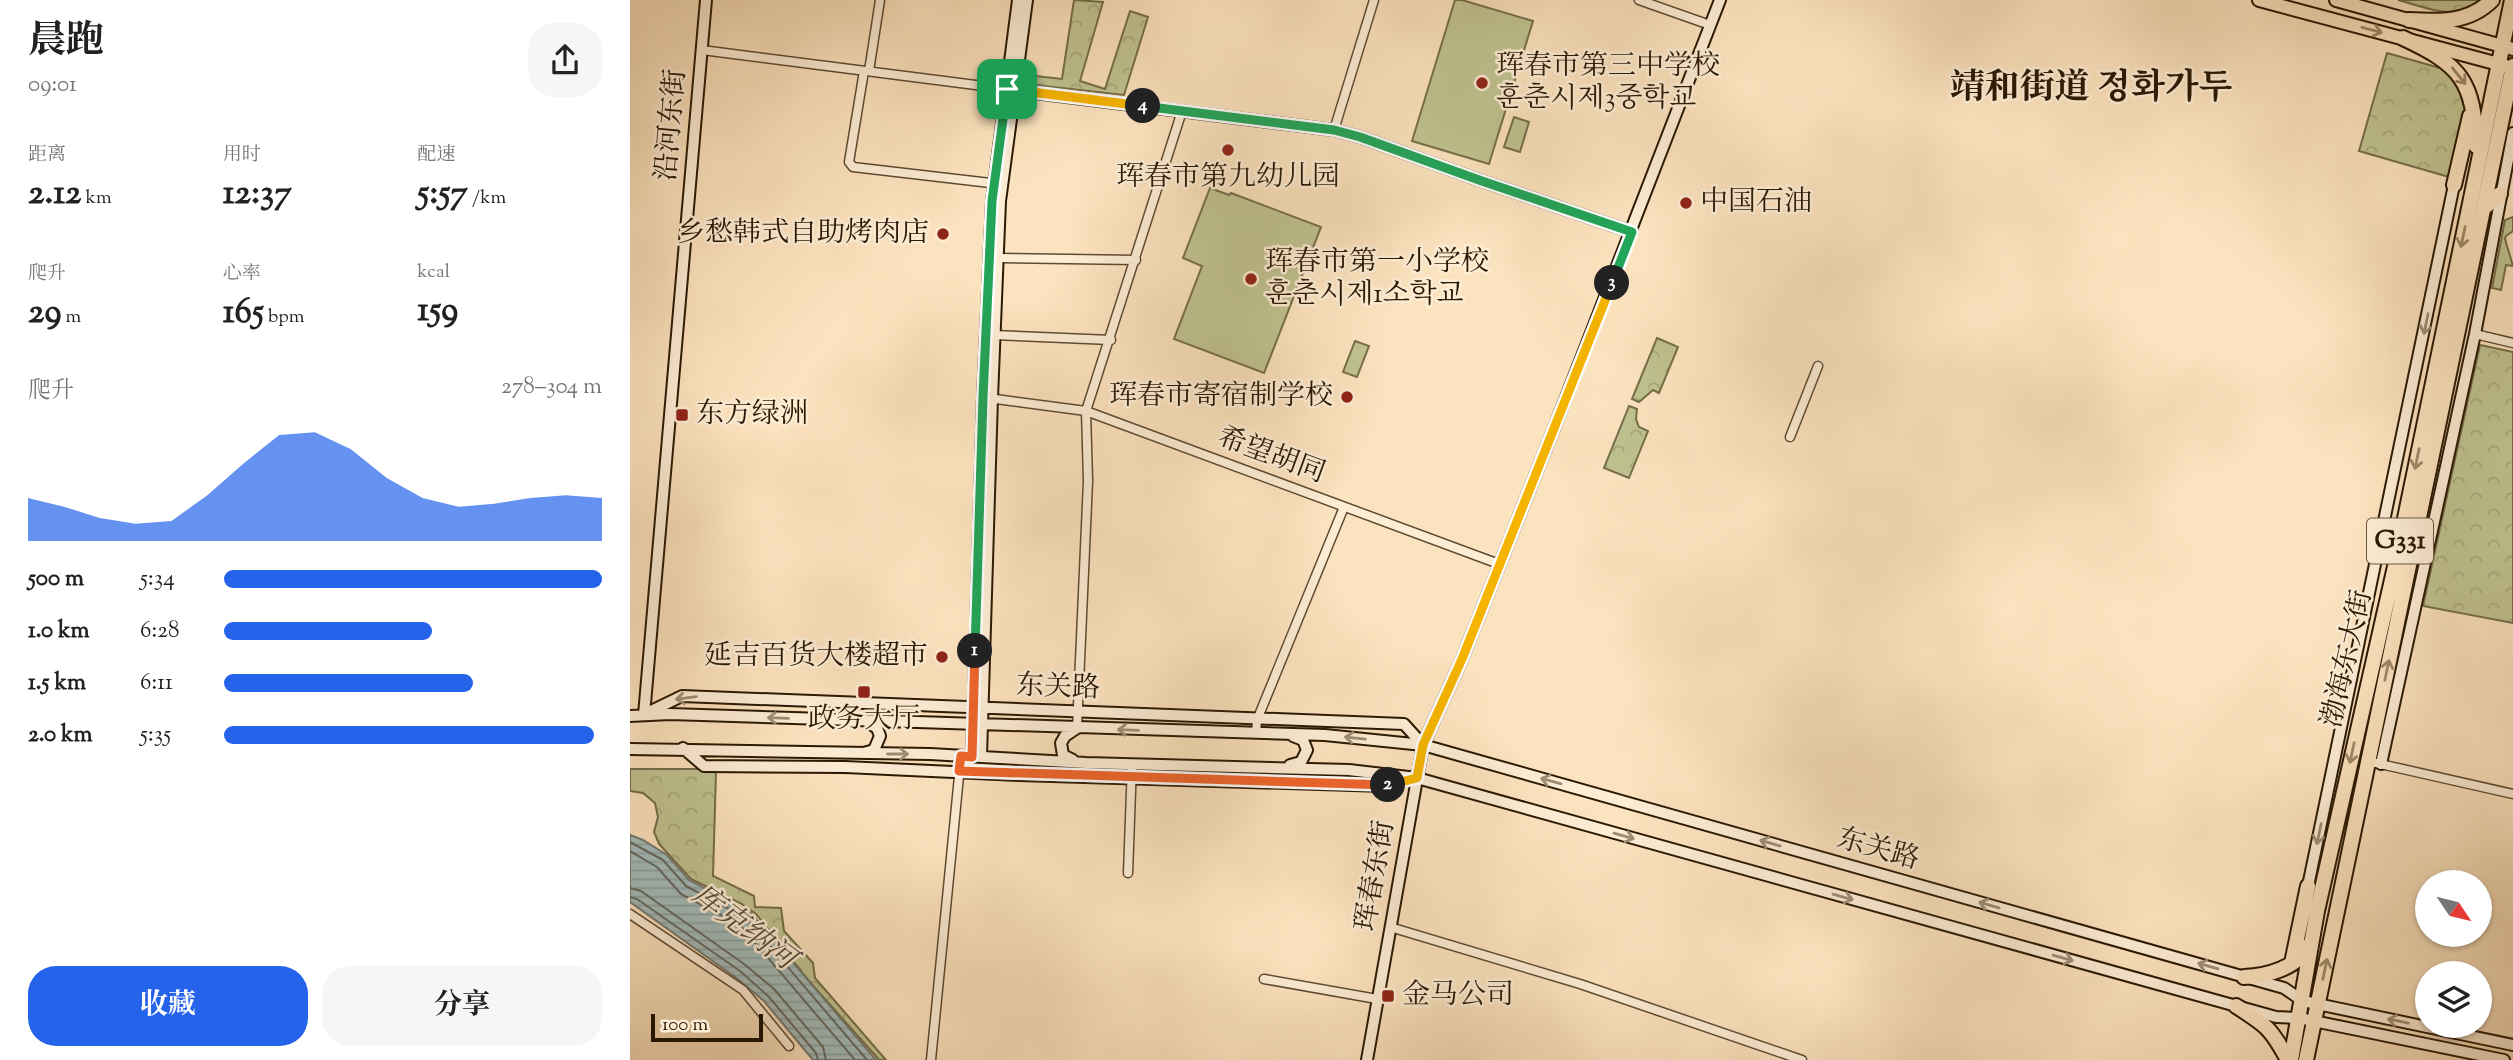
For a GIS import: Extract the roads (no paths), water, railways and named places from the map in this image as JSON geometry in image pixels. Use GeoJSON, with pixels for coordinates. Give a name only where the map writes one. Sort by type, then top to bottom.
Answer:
{"type":"FeatureCollection","features":[{"type":"Feature","properties":{"kind":"highway"},"geometry":{"type":"LineString","coordinates":[[2409,20],[2451,20],[2470,15],[2492,0]]}},
{"type":"Feature","properties":{"kind":"highway","name":"G331"},"geometry":{"type":"LineString","coordinates":[[2509,67],[2512,0]]}},
{"type":"Feature","properties":{"kind":"highway"},"geometry":{"type":"LineString","coordinates":[[2403,38],[2434,52],[2456,70],[2468,87],[2473,105],[2477,170]]}},
{"type":"Feature","properties":{"kind":"highway","name":"渤海东大街"},"geometry":{"type":"LineString","coordinates":[[2310,1002],[2312,937],[2396,562],[2477,170],[2509,67]]}},
{"type":"Feature","properties":{"kind":"highway","name":"渤海东大街"},"geometry":{"type":"LineString","coordinates":[[2306,1060],[2310,1002],[2336,915],[2374,763],[2484,208],[2509,67]]}},
{"type":"Feature","properties":{"kind":"highway"},"geometry":{"type":"LineString","coordinates":[[2454,184],[2473,105]]}},
{"type":"Feature","properties":{"kind":"highway"},"geometry":{"type":"LineString","coordinates":[[2484,208],[2500,194]]}},
{"type":"Feature","properties":{"kind":"highway"},"geometry":{"type":"LineString","coordinates":[[2292,962],[2308,886]]}},
{"type":"Feature","properties":{"kind":"highway"},"geometry":{"type":"LineString","coordinates":[[2318,911],[2336,915]]}},
{"type":"Feature","properties":{"kind":"highway"},"geometry":{"type":"LineString","coordinates":[[2244,976],[2266,976],[2292,962],[2307,950],[2312,937]]}},
{"type":"Feature","properties":{"kind":"highway"},"geometry":{"type":"LineString","coordinates":[[2236,1006],[2264,1024],[2274,1034],[2289,1060]]}},
{"type":"Feature","properties":{"kind":"highway","name":"渤海东大街"},"geometry":{"type":"LineString","coordinates":[[2289,1060],[2307,1019]]}},
{"type":"Feature","properties":{"kind":"main road","name":"沿河东街"},"geometry":{"type":"LineString","coordinates":[[644,715],[706,0]]}},
{"type":"Feature","properties":{"kind":"main road"},"geometry":{"type":"LineString","coordinates":[[1011,90],[1018,0]]}},
{"type":"Feature","properties":{"kind":"main road"},"geometry":{"type":"LineString","coordinates":[[971,756],[978,708],[987,398],[999,184],[1011,90],[1027,0]]}},
{"type":"Feature","properties":{"kind":"main road","name":"珲春东街"},"geometry":{"type":"LineString","coordinates":[[1367,1060],[1423,745],[1462,659],[1632,232],[1720,0]]}},
{"type":"Feature","properties":{"kind":"main road"},"geometry":{"type":"LineString","coordinates":[[2259,0],[2509,67]]}},
{"type":"Feature","properties":{"kind":"main road"},"geometry":{"type":"LineString","coordinates":[[2336,0],[2508,47]]}},
{"type":"Feature","properties":{"kind":"main road"},"geometry":{"type":"LineString","coordinates":[[1011,90],[1334,130],[1632,232]]}},
{"type":"Feature","properties":{"kind":"main road","name":"渤海东大街"},"geometry":{"type":"LineString","coordinates":[[2374,763],[2475,334],[2513,133]]}},
{"type":"Feature","properties":{"kind":"main road"},"geometry":{"type":"LineString","coordinates":[[987,398],[994,335],[999,184]]}},
{"type":"Feature","properties":{"kind":"main road","name":"渤海东大街"},"geometry":{"type":"LineString","coordinates":[[2308,886],[2454,184]]}},
{"type":"Feature","properties":{"kind":"main road","name":"东关路"},"geometry":{"type":"LineString","coordinates":[[644,715],[682,696],[1077,711],[1404,724],[1423,745]]}},
{"type":"Feature","properties":{"kind":"main road","name":"东关路"},"geometry":{"type":"LineString","coordinates":[[630,716],[860,720],[1256,733],[1347,737],[1423,745],[2244,976],[2284,988],[2310,1002],[2513,1045]]}},
{"type":"Feature","properties":{"kind":"main road"},"geometry":{"type":"LineString","coordinates":[[854,754],[869,752],[879,741],[877,728],[860,720]]}},
{"type":"Feature","properties":{"kind":"main road"},"geometry":{"type":"LineString","coordinates":[[1077,728],[1063,740],[1062,751],[1070,760],[1086,763]]}},
{"type":"Feature","properties":{"kind":"main road"},"geometry":{"type":"LineString","coordinates":[[1277,768],[1301,762],[1307,750],[1303,740],[1283,734]]}},
{"type":"Feature","properties":{"kind":"main road","name":"东关路"},"geometry":{"type":"LineString","coordinates":[[683,748],[704,766],[845,767],[1384,786],[1417,778]]}},
{"type":"Feature","properties":{"kind":"main road","name":"东关路"},"geometry":{"type":"LineString","coordinates":[[630,749],[971,756],[1086,763],[1349,770],[1417,778],[2276,1017],[2307,1019],[2504,1060]]}},
{"type":"Feature","properties":{"kind":"street"},"geometry":{"type":"LineString","coordinates":[[880,0],[849,162],[853,167],[999,184]]}},
{"type":"Feature","properties":{"kind":"street"},"geometry":{"type":"LineString","coordinates":[[1334,130],[1374,0]]}},
{"type":"Feature","properties":{"kind":"street"},"geometry":{"type":"LineString","coordinates":[[1639,0],[1710,25]]}},
{"type":"Feature","properties":{"kind":"street"},"geometry":{"type":"LineString","coordinates":[[702,50],[1011,90]]}},
{"type":"Feature","properties":{"kind":"street"},"geometry":{"type":"LineString","coordinates":[[1077,728],[1088,481],[1086,411],[1111,340],[1182,111]]}},
{"type":"Feature","properties":{"kind":"street"},"geometry":{"type":"LineString","coordinates":[[998,258],[1136,260]]}},
{"type":"Feature","properties":{"kind":"street"},"geometry":{"type":"LineString","coordinates":[[2475,334],[2513,343]]}},
{"type":"Feature","properties":{"kind":"street"},"geometry":{"type":"LineString","coordinates":[[994,335],[1111,340]]}},
{"type":"Feature","properties":{"kind":"street"},"geometry":{"type":"LineString","coordinates":[[1790,437],[1818,366]]}},
{"type":"Feature","properties":{"kind":"street","name":"希望胡同"},"geometry":{"type":"LineString","coordinates":[[987,398],[1086,411],[1499,564]]}},
{"type":"Feature","properties":{"kind":"street"},"geometry":{"type":"LineString","coordinates":[[1256,733],[1258,718],[1344,507]]}},
{"type":"Feature","properties":{"kind":"street"},"geometry":{"type":"LineString","coordinates":[[931,1060],[959,771],[971,756]]}},
{"type":"Feature","properties":{"kind":"street"},"geometry":{"type":"LineString","coordinates":[[2374,763],[2513,794]]}},
{"type":"Feature","properties":{"kind":"street"},"geometry":{"type":"LineString","coordinates":[[1128,873],[1132,764]]}},
{"type":"Feature","properties":{"kind":"street"},"geometry":{"type":"LineString","coordinates":[[630,914],[743,990],[789,1046]]}},
{"type":"Feature","properties":{"kind":"street"},"geometry":{"type":"LineString","coordinates":[[1390,927],[1580,984],[1802,1060]]}},
{"type":"Feature","properties":{"kind":"street"},"geometry":{"type":"LineString","coordinates":[[1264,979],[1377,999]]}},
{"type":"Feature","properties":{"kind":"water","name":"库克纳河"},"geometry":{"type":"Polygon","coordinates":[[[630,835],[667,855],[689,880],[750,912],[876,1060],[813,1060],[764,1001],[630,902],[630,835]]]}},
{"type":"Feature","properties":{"kind":"place","name":"珲春市第三中学校 훈춘시제3중학교"},"geometry":{"type":"Point","coordinates":[1482,83]}},
{"type":"Feature","properties":{"kind":"place","name":"珲春市第九幼儿园"},"geometry":{"type":"Point","coordinates":[1228,150]}},
{"type":"Feature","properties":{"kind":"place","name":"中国石油"},"geometry":{"type":"Point","coordinates":[1686,203]}},
{"type":"Feature","properties":{"kind":"place","name":"乡愁韩式自助烤肉店"},"geometry":{"type":"Point","coordinates":[943,234]}},
{"type":"Feature","properties":{"kind":"place","name":"珲春市第一小学校 훈춘시제1소학교"},"geometry":{"type":"Point","coordinates":[1251,279]}},
{"type":"Feature","properties":{"kind":"place","name":"珲春市寄宿制学校"},"geometry":{"type":"Point","coordinates":[1347,397]}},
{"type":"Feature","properties":{"kind":"place","name":"东方绿洲"},"geometry":{"type":"Point","coordinates":[682,415]}},
{"type":"Feature","properties":{"kind":"place","name":"延吉百货大楼超市"},"geometry":{"type":"Point","coordinates":[942,657]}},
{"type":"Feature","properties":{"kind":"place","name":"政务大厅"},"geometry":{"type":"Point","coordinates":[864,692]}},
{"type":"Feature","properties":{"kind":"place","name":"金马公司"},"geometry":{"type":"Point","coordinates":[1388,996]}},
{"type":"Feature","properties":{"kind":"district","name":"靖和街道 정화가두"},"geometry":{"type":"Point","coordinates":[2091,89]}}]}
